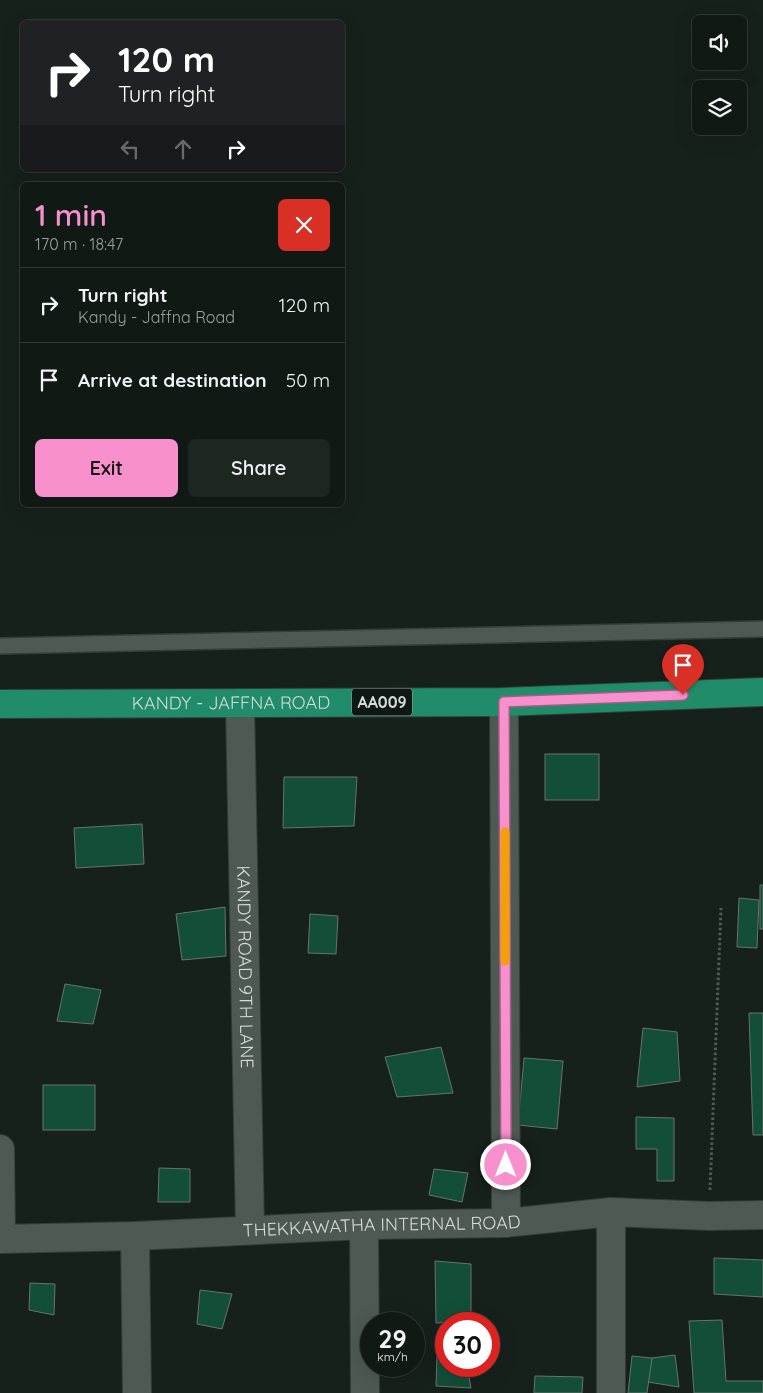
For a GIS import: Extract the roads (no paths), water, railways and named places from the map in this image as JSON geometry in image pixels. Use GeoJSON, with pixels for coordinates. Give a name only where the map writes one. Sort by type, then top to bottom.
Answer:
{"type":"FeatureCollection","features":[{"type":"Feature","properties":{"kind":"highway","name":"KANDY - JAFFNA ROAD"},"geometry":{"type":"LineString","coordinates":[[0,704],[504,702],[763,692]]}},
{"type":"Feature","properties":{"kind":"street","name":"KANDY ROAD 9TH LANE"},"geometry":{"type":"LineString","coordinates":[[240,702],[250,1230]]}},
{"type":"Feature","properties":{"kind":"street"},"geometry":{"type":"LineString","coordinates":[[504,702],[506,1223]]}},
{"type":"Feature","properties":{"kind":"street"},"geometry":{"type":"LineString","coordinates":[[0,1149],[1,1239]]}},
{"type":"Feature","properties":{"kind":"street"},"geometry":{"type":"LineString","coordinates":[[610,1212],[611,1393]]}},
{"type":"Feature","properties":{"kind":"street","name":"THEKKAWATHA INTERNAL ROAD"},"geometry":{"type":"LineString","coordinates":[[1,1239],[135,1236],[364,1225],[506,1223],[610,1212],[709,1216],[763,1215]]}},
{"type":"Feature","properties":{"kind":"street"},"geometry":{"type":"LineString","coordinates":[[364,1225],[365,1393]]}},
{"type":"Feature","properties":{"kind":"street"},"geometry":{"type":"LineString","coordinates":[[135,1236],[137,1393]]}},
{"type":"Feature","properties":{"kind":"lane"},"geometry":{"type":"LineString","coordinates":[[0,646],[763,629]]}}]}
